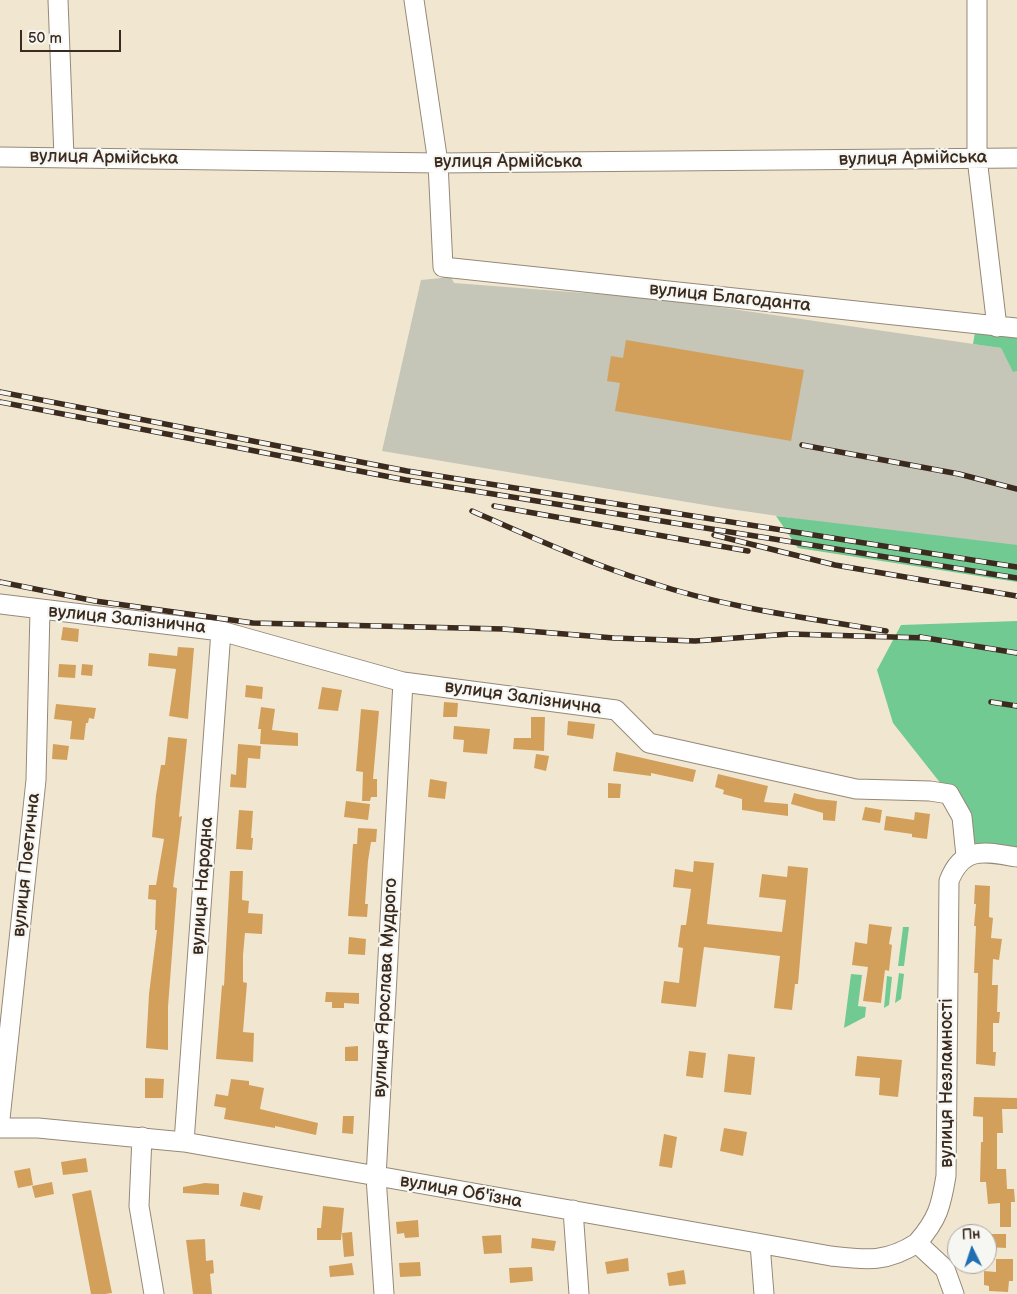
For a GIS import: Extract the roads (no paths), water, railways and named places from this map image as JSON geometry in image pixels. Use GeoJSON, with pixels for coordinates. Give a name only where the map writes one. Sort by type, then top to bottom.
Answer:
{"type":"FeatureCollection","features":[{"type":"Feature","properties":{"kind":"street"},"geometry":{"type":"LineString","coordinates":[[58,0],[64,157]]}},
{"type":"Feature","properties":{"kind":"street"},"geometry":{"type":"LineString","coordinates":[[414,0],[438,163]]}},
{"type":"Feature","properties":{"kind":"street"},"geometry":{"type":"LineString","coordinates":[[977,0],[977,158],[997,327]]}},
{"type":"Feature","properties":{"kind":"street","name":"вулиця Армійська"},"geometry":{"type":"LineString","coordinates":[[0,157],[438,163],[1017,158]]}},
{"type":"Feature","properties":{"kind":"street","name":"вулиця Благоданта"},"geometry":{"type":"LineString","coordinates":[[438,163],[443,267],[1017,328]]}},
{"type":"Feature","properties":{"kind":"street","name":"вулиця Залізнична"},"geometry":{"type":"LineString","coordinates":[[0,604],[221,630],[402,682],[616,710],[650,743],[856,789],[930,791],[949,794],[962,817],[966,856]]}},
{"type":"Feature","properties":{"kind":"street","name":"вулиця Поетична"},"geometry":{"type":"LineString","coordinates":[[0,1119],[36,780],[40,610]]}},
{"type":"Feature","properties":{"kind":"street","name":"вулиця Народна"},"geometry":{"type":"LineString","coordinates":[[184,1142],[221,630]]}},
{"type":"Feature","properties":{"kind":"street","name":"вулиця Ярослава Мудрого"},"geometry":{"type":"LineString","coordinates":[[384,1294],[376,1177],[402,682]]}},
{"type":"Feature","properties":{"kind":"street"},"geometry":{"type":"LineString","coordinates":[[966,856],[984,852],[1017,857]]}},
{"type":"Feature","properties":{"kind":"street","name":"вулиця Незламності"},"geometry":{"type":"LineString","coordinates":[[917,1243],[932,1226],[941,1206],[946,1176],[948,894],[955,867],[966,856]]}},
{"type":"Feature","properties":{"kind":"street","name":"вулиця Об'їзна"},"geometry":{"type":"LineString","coordinates":[[0,1128],[38,1128],[184,1142],[760,1244],[872,1261],[899,1254],[917,1243]]}},
{"type":"Feature","properties":{"kind":"street"},"geometry":{"type":"LineString","coordinates":[[142,1137],[139,1206],[154,1294]]}},
{"type":"Feature","properties":{"kind":"street"},"geometry":{"type":"LineString","coordinates":[[573,1210],[579,1294]]}},
{"type":"Feature","properties":{"kind":"street"},"geometry":{"type":"LineString","coordinates":[[917,1243],[945,1269],[954,1294]]}},
{"type":"Feature","properties":{"kind":"street"},"geometry":{"type":"LineString","coordinates":[[760,1244],[764,1294]]}},
{"type":"Feature","properties":{"kind":"railway"},"geometry":{"type":"LineString","coordinates":[[0,392],[407,471],[1017,567]]}},
{"type":"Feature","properties":{"kind":"railway"},"geometry":{"type":"LineString","coordinates":[[0,402],[406,480],[1017,578]]}},
{"type":"Feature","properties":{"kind":"railway"},"geometry":{"type":"LineString","coordinates":[[802,445],[959,474],[1017,489]]}},
{"type":"Feature","properties":{"kind":"railway"},"geometry":{"type":"LineString","coordinates":[[494,506],[748,551]]}},
{"type":"Feature","properties":{"kind":"railway"},"geometry":{"type":"LineString","coordinates":[[472,511],[583,559],[680,592],[768,612],[886,631]]}},
{"type":"Feature","properties":{"kind":"railway"},"geometry":{"type":"LineString","coordinates":[[714,535],[835,565],[1017,596]]}},
{"type":"Feature","properties":{"kind":"railway"},"geometry":{"type":"LineString","coordinates":[[0,582],[95,601],[253,623],[503,629],[614,638],[695,641],[790,634],[926,638]]}},
{"type":"Feature","properties":{"kind":"railway"},"geometry":{"type":"LineString","coordinates":[[920,637],[1017,653]]}},
{"type":"Feature","properties":{"kind":"railway"},"geometry":{"type":"LineString","coordinates":[[991,702],[1017,706]]}}]}
